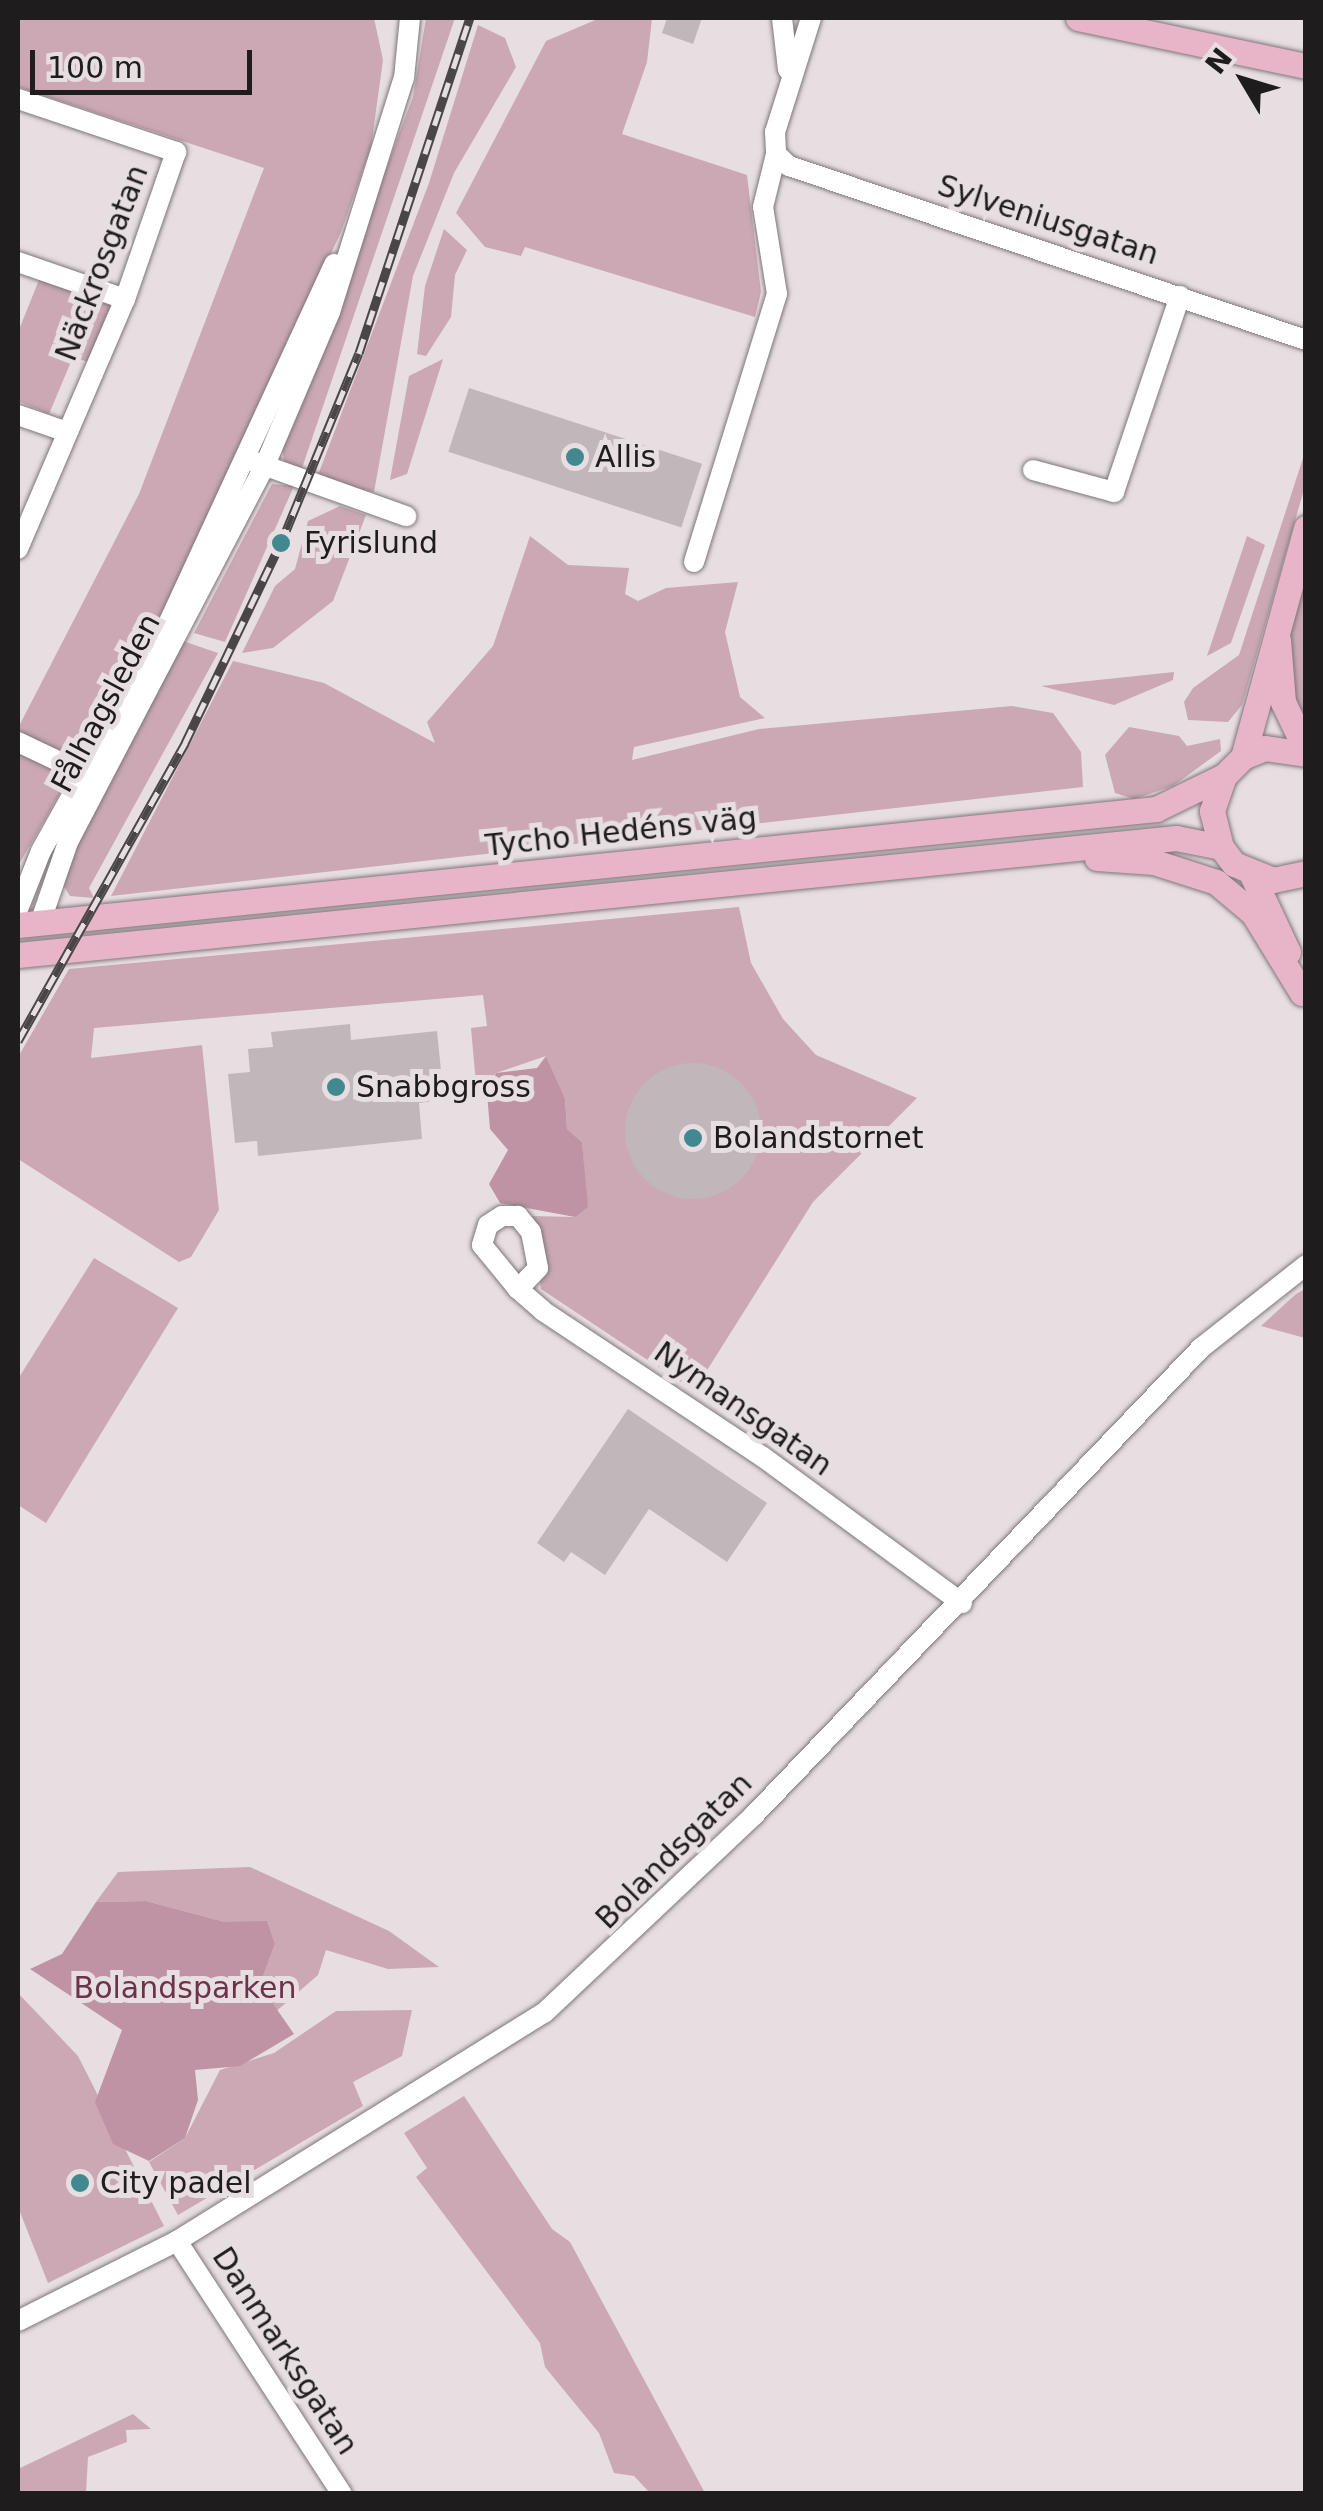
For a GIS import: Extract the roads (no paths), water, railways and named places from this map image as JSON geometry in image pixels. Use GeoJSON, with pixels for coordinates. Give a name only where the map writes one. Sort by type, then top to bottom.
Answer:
{"type":"FeatureCollection","features":[{"type":"Feature","properties":{"kind":"main road"},"geometry":{"type":"LineString","coordinates":[[1078,18],[1304,65]]}},
{"type":"Feature","properties":{"kind":"main road"},"geometry":{"type":"LineString","coordinates":[[1244,757],[1306,528]]}},
{"type":"Feature","properties":{"kind":"main road"},"geometry":{"type":"LineString","coordinates":[[1278,620],[1282,702],[1306,752]]}},
{"type":"Feature","properties":{"kind":"main road"},"geometry":{"type":"LineString","coordinates":[[1244,757],[1265,748],[1306,752]]}},
{"type":"Feature","properties":{"kind":"main road","name":"Tycho Hedéns väg"},"geometry":{"type":"LineString","coordinates":[[25,919],[92,918],[1156,810],[1224,776],[1244,757]]}},
{"type":"Feature","properties":{"kind":"main road"},"geometry":{"type":"LineString","coordinates":[[1224,776],[1212,811],[1221,847],[1252,875],[1276,914],[1304,998]]}},
{"type":"Feature","properties":{"kind":"main road","name":"Tycho Hedéns väg"},"geometry":{"type":"LineString","coordinates":[[21,962],[1176,838],[1221,847]]}},
{"type":"Feature","properties":{"kind":"main road"},"geometry":{"type":"LineString","coordinates":[[1022,854],[1154,862],[1202,876],[1253,913],[1304,998]]}},
{"type":"Feature","properties":{"kind":"main road"},"geometry":{"type":"LineString","coordinates":[[1252,875],[1306,873]]}},
{"type":"Feature","properties":{"kind":"main road","name":"Fålhagsleden"},"geometry":{"type":"LineString","coordinates":[[21,962],[25,919]]}},
{"type":"Feature","properties":{"kind":"street","name":"Fålhagsleden"},"geometry":{"type":"LineString","coordinates":[[25,919],[168,626],[255,462],[349,235],[404,78],[410,18]]}},
{"type":"Feature","properties":{"kind":"street"},"geometry":{"type":"LineString","coordinates":[[782,18],[789,82]]}},
{"type":"Feature","properties":{"kind":"street"},"geometry":{"type":"LineString","coordinates":[[694,562],[778,294],[763,207],[789,82],[811,18]]}},
{"type":"Feature","properties":{"kind":"street","name":"Näckrosgatan"},"geometry":{"type":"LineString","coordinates":[[18,100],[176,152],[125,299],[18,549]]}},
{"type":"Feature","properties":{"kind":"street","name":"Sylveniusgatan"},"geometry":{"type":"LineString","coordinates":[[776,154],[789,166],[1306,340]]}},
{"type":"Feature","properties":{"kind":"street"},"geometry":{"type":"LineString","coordinates":[[18,262],[125,299]]}},
{"type":"Feature","properties":{"kind":"street"},"geometry":{"type":"LineString","coordinates":[[1033,470],[1114,492],[1180,296]]}},
{"type":"Feature","properties":{"kind":"street"},"geometry":{"type":"LineString","coordinates":[[18,416],[67,432]]}},
{"type":"Feature","properties":{"kind":"street"},"geometry":{"type":"LineString","coordinates":[[255,462],[406,516]]}},
{"type":"Feature","properties":{"kind":"street"},"geometry":{"type":"LineString","coordinates":[[18,742],[92,778]]}},
{"type":"Feature","properties":{"kind":"street","name":"Fålhagsleden"},"geometry":{"type":"LineString","coordinates":[[25,919],[58,870],[92,778]]}},
{"type":"Feature","properties":{"kind":"street"},"geometry":{"type":"LineString","coordinates":[[58,870],[61,898],[92,918]]}},
{"type":"Feature","properties":{"kind":"street","name":"Nymansgatan"},"geometry":{"type":"LineString","coordinates":[[518,1288],[538,1268],[531,1232],[518,1216],[488,1225],[482,1245],[518,1288],[962,1603]]}},
{"type":"Feature","properties":{"kind":"street","name":"Bolandsgatan"},"geometry":{"type":"LineString","coordinates":[[18,2321],[178,2241],[544,2013],[670,1900],[962,1603],[1190,1360],[1268,1290],[1306,1248]]}},
{"type":"Feature","properties":{"kind":"street","name":"Bolandsgatan"},"geometry":{"type":"LineString","coordinates":[[1268,1290],[1306,1265]]}},
{"type":"Feature","properties":{"kind":"street","name":"Danmarksgatan"},"geometry":{"type":"LineString","coordinates":[[178,2241],[342,2494]]}},
{"type":"Feature","properties":{"kind":"railway"},"geometry":{"type":"LineString","coordinates":[[18,1041],[185,743],[281,543],[359,353],[470,18]]}},
{"type":"Feature","properties":{"kind":"place","name":"Allis"},"geometry":{"type":"Point","coordinates":[575,457]}},
{"type":"Feature","properties":{"kind":"place","name":"Fyrislund"},"geometry":{"type":"Point","coordinates":[281,543]}},
{"type":"Feature","properties":{"kind":"place","name":"Snabbgross"},"geometry":{"type":"Point","coordinates":[336,1087]}},
{"type":"Feature","properties":{"kind":"place","name":"Bolandstornet"},"geometry":{"type":"Point","coordinates":[693,1138]}},
{"type":"Feature","properties":{"kind":"place","name":"City padel"},"geometry":{"type":"Point","coordinates":[80,2183]}},
{"type":"Feature","properties":{"kind":"park label","name":"Bolandsparken"},"geometry":{"type":"Point","coordinates":[185,1988]}}]}
